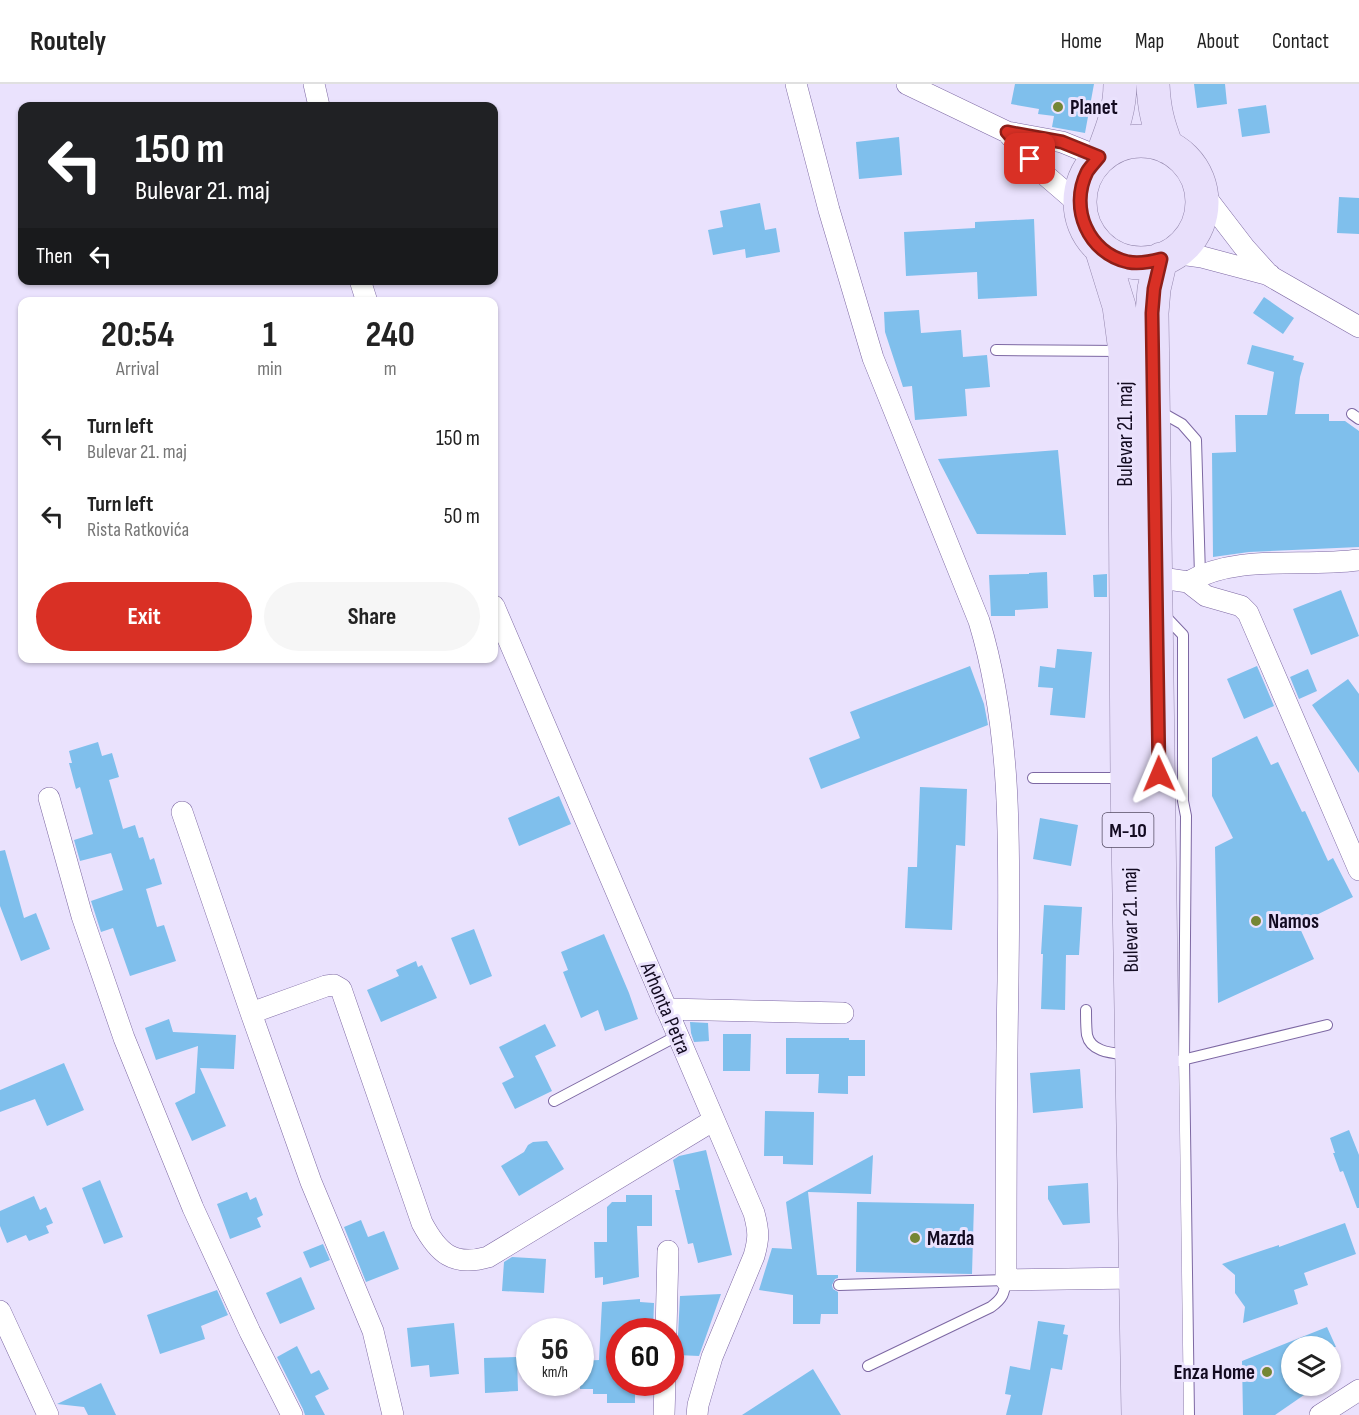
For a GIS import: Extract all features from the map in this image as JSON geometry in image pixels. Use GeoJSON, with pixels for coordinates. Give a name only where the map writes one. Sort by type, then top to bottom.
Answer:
{"type":"FeatureCollection","features":[{"type":"Feature","properties":{"kind":"main road","name":"Bulevar 21. maj"},"geometry":{"type":"LineString","coordinates":[[1120,84],[1120,101],[1116,118],[1101,155],[1088,171],[1081,188],[1080,205],[1083,221],[1090,236],[1114,257],[1129,262],[1145,263],[1167,256]]}},
{"type":"Feature","properties":{"kind":"main road"},"geometry":{"type":"LineString","coordinates":[[1153,84],[1158,123],[1167,147]]}},
{"type":"Feature","properties":{"kind":"main road"},"geometry":{"type":"LineString","coordinates":[[1101,155],[1118,145],[1134,141],[1151,141],[1180,154],[1190,165],[1201,191],[1202,206],[1196,226],[1185,244],[1167,256]]}},
{"type":"Feature","properties":{"kind":"main road","name":"Bulevar 21. maj"},"geometry":{"type":"LineString","coordinates":[[1101,248],[1119,306],[1125,351],[1127,778],[1138,1415]]}},
{"type":"Feature","properties":{"kind":"main road","name":"Bulevar 21. maj"},"geometry":{"type":"LineString","coordinates":[[1167,256],[1152,302],[1155,592],[1171,798],[1173,1062],[1167,1415]]}},
{"type":"Feature","properties":{"kind":"street"},"geometry":{"type":"LineString","coordinates":[[314,84],[318,102]]}},
{"type":"Feature","properties":{"kind":"street"},"geometry":{"type":"LineString","coordinates":[[796,84],[873,358],[979,621],[989,653],[995,687],[1005,767],[1009,876],[1006,1280],[1136,1278]]}},
{"type":"Feature","properties":{"kind":"street"},"geometry":{"type":"LineString","coordinates":[[907,84],[1007,132],[1062,142],[1101,155]]}},
{"type":"Feature","properties":{"kind":"street"},"geometry":{"type":"LineString","coordinates":[[1007,132],[1044,174],[1080,205]]}},
{"type":"Feature","properties":{"kind":"street"},"geometry":{"type":"LineString","coordinates":[[1201,191],[1244,247],[1270,276]]}},
{"type":"Feature","properties":{"kind":"street"},"geometry":{"type":"LineString","coordinates":[[1167,256],[1202,257],[1270,276],[1359,327]]}},
{"type":"Feature","properties":{"kind":"street"},"geometry":{"type":"LineString","coordinates":[[1155,592],[1237,565],[1359,560]]}},
{"type":"Feature","properties":{"kind":"street"},"geometry":{"type":"LineString","coordinates":[[1194,579],[1206,596],[1241,606],[1251,618],[1359,870]]}},
{"type":"Feature","properties":{"kind":"street","name":"Arhonta Petra"},"geometry":{"type":"LineString","coordinates":[[498,615],[758,1227],[759,1240],[754,1256],[712,1356],[697,1415]]}},
{"type":"Feature","properties":{"kind":"street"},"geometry":{"type":"LineString","coordinates":[[48,798],[82,916],[124,1038],[193,1208],[250,1332],[292,1415]]}},
{"type":"Feature","properties":{"kind":"street"},"geometry":{"type":"LineString","coordinates":[[182,812],[311,1182],[373,1331],[393,1415]]}},
{"type":"Feature","properties":{"kind":"street"},"geometry":{"type":"LineString","coordinates":[[251,1013],[326,986],[341,989],[422,1223],[438,1247],[450,1257],[463,1261],[488,1257],[714,1120]]}},
{"type":"Feature","properties":{"kind":"street"},"geometry":{"type":"LineString","coordinates":[[666,1009],[843,1013]]}},
{"type":"Feature","properties":{"kind":"street"},"geometry":{"type":"LineString","coordinates":[[666,1318],[668,1251]]}},
{"type":"Feature","properties":{"kind":"street"},"geometry":{"type":"LineString","coordinates":[[0,1311],[48,1415]]}},
{"type":"Feature","properties":{"kind":"street"},"geometry":{"type":"LineString","coordinates":[[1320,1415],[1359,1390]]}},
{"type":"Feature","properties":{"kind":"street"},"geometry":{"type":"LineString","coordinates":[[664,1415],[665,1396]]}},
{"type":"Feature","properties":{"kind":"lane"},"geometry":{"type":"LineString","coordinates":[[996,350],[1125,351]]}},
{"type":"Feature","properties":{"kind":"lane"},"geometry":{"type":"LineString","coordinates":[[1153,407],[1182,424],[1196,440],[1194,579]]}},
{"type":"Feature","properties":{"kind":"lane"},"geometry":{"type":"LineString","coordinates":[[1033,778],[1127,778]]}},
{"type":"Feature","properties":{"kind":"lane"},"geometry":{"type":"LineString","coordinates":[[1086,1010],[1088,1038],[1095,1047],[1107,1053],[1132,1055]]}},
{"type":"Feature","properties":{"kind":"lane"},"geometry":{"type":"LineString","coordinates":[[1189,1415],[1173,1062],[1327,1024]]}},
{"type":"Feature","properties":{"kind":"lane"},"geometry":{"type":"LineString","coordinates":[[554,1101],[677,1036]]}},
{"type":"Feature","properties":{"kind":"lane"},"geometry":{"type":"LineString","coordinates":[[839,1285],[1006,1280],[1003,1294],[992,1307],[868,1366]]}},
{"type":"Feature","properties":{"kind":"building","name":"Planet"},"geometry":{"type":"Polygon","coordinates":[[[1015,84],[1094,84],[1085,133],[1052,127],[1054,116],[1038,114],[1039,109],[1011,104],[1015,84]]]}},
{"type":"Feature","properties":{"kind":"building"},"geometry":{"type":"Polygon","coordinates":[[[1194,84],[1225,84],[1227,104],[1197,108],[1194,84]]]}},
{"type":"Feature","properties":{"kind":"building"},"geometry":{"type":"Polygon","coordinates":[[[1266,105],[1270,133],[1242,137],[1238,109],[1266,105]]]}},
{"type":"Feature","properties":{"kind":"building"},"geometry":{"type":"Polygon","coordinates":[[[899,137],[902,175],[859,179],[856,142],[899,137]]]}},
{"type":"Feature","properties":{"kind":"building"},"geometry":{"type":"Polygon","coordinates":[[[1339,197],[1359,198],[1359,234],[1337,233],[1339,197]]]}},
{"type":"Feature","properties":{"kind":"building"},"geometry":{"type":"Polygon","coordinates":[[[760,203],[765,230],[776,228],[780,252],[746,258],[745,249],[713,255],[708,230],[723,227],[720,211],[760,203]]]}},
{"type":"Feature","properties":{"kind":"building"},"geometry":{"type":"Polygon","coordinates":[[[1034,219],[1037,296],[978,299],[977,272],[906,276],[904,232],[975,228],[975,222],[1034,219]]]}},
{"type":"Feature","properties":{"kind":"building"},"geometry":{"type":"Polygon","coordinates":[[[1264,297],[1294,318],[1283,334],[1253,313],[1264,297]]]}},
{"type":"Feature","properties":{"kind":"building"},"geometry":{"type":"Polygon","coordinates":[[[919,310],[921,333],[961,330],[963,357],[987,355],[990,387],[965,389],[967,416],[915,420],[912,386],[903,387],[885,332],[884,312],[919,310]]]}},
{"type":"Feature","properties":{"kind":"building"},"geometry":{"type":"Polygon","coordinates":[[[1252,345],[1294,356],[1293,360],[1304,363],[1295,414],[1329,414],[1329,421],[1345,421],[1359,431],[1359,547],[1249,552],[1213,557],[1212,453],[1236,452],[1235,415],[1267,415],[1274,372],[1247,364],[1252,345]]]}},
{"type":"Feature","properties":{"kind":"building"},"geometry":{"type":"Polygon","coordinates":[[[1058,450],[1066,535],[977,534],[938,459],[1058,450]]]}},
{"type":"Feature","properties":{"kind":"building"},"geometry":{"type":"Polygon","coordinates":[[[1047,572],[1048,608],[1015,610],[1015,616],[991,616],[989,575],[1047,572]]]}},
{"type":"Feature","properties":{"kind":"building"},"geometry":{"type":"Polygon","coordinates":[[[1107,574],[1107,597],[1094,597],[1093,575],[1107,574]]]}},
{"type":"Feature","properties":{"kind":"building"},"geometry":{"type":"Polygon","coordinates":[[[1341,590],[1359,636],[1311,655],[1293,609],[1341,590]]]}},
{"type":"Feature","properties":{"kind":"building"},"geometry":{"type":"Polygon","coordinates":[[[1057,649],[1092,652],[1085,718],[1050,715],[1053,688],[1038,687],[1040,666],[1055,668],[1057,649]]]}},
{"type":"Feature","properties":{"kind":"building"},"geometry":{"type":"Polygon","coordinates":[[[970,666],[984,704],[988,725],[821,789],[809,758],[860,738],[850,712],[970,666]]]}},
{"type":"Feature","properties":{"kind":"building"},"geometry":{"type":"Polygon","coordinates":[[[1257,666],[1274,706],[1244,719],[1227,679],[1257,666]]]}},
{"type":"Feature","properties":{"kind":"building"},"geometry":{"type":"Polygon","coordinates":[[[1308,669],[1317,691],[1299,699],[1290,677],[1308,669]]]}},
{"type":"Feature","properties":{"kind":"building"},"geometry":{"type":"Polygon","coordinates":[[[1348,679],[1359,694],[1359,773],[1312,705],[1348,679]]]}},
{"type":"Feature","properties":{"kind":"building"},"geometry":{"type":"Polygon","coordinates":[[[1257,736],[1271,765],[1278,762],[1302,812],[1305,811],[1328,861],[1333,858],[1353,897],[1298,924],[1314,959],[1218,1003],[1215,847],[1233,838],[1212,796],[1212,758],[1257,736]]]}},
{"type":"Feature","properties":{"kind":"building"},"geometry":{"type":"Polygon","coordinates":[[[98,742],[102,756],[112,753],[119,777],[109,780],[123,829],[135,825],[139,838],[143,837],[150,860],[154,858],[162,884],[146,889],[157,927],[164,925],[176,961],[130,976],[113,928],[101,932],[91,901],[123,890],[111,853],[80,861],[74,840],[93,834],[80,787],[76,789],[69,763],[72,763],[69,751],[98,742]]]}},
{"type":"Feature","properties":{"kind":"building"},"geometry":{"type":"Polygon","coordinates":[[[920,787],[967,789],[965,846],[956,845],[952,930],[905,928],[908,867],[917,867],[920,787]]]}},
{"type":"Feature","properties":{"kind":"building"},"geometry":{"type":"Polygon","coordinates":[[[559,796],[571,824],[519,846],[508,818],[559,796]]]}},
{"type":"Feature","properties":{"kind":"building"},"geometry":{"type":"Polygon","coordinates":[[[1040,818],[1078,825],[1071,866],[1033,859],[1040,818]]]}},
{"type":"Feature","properties":{"kind":"building"},"geometry":{"type":"Polygon","coordinates":[[[5,850],[24,918],[36,913],[50,949],[21,961],[0,906],[0,851],[5,850]]]}},
{"type":"Feature","properties":{"kind":"building"},"geometry":{"type":"Polygon","coordinates":[[[1044,905],[1082,907],[1079,955],[1066,955],[1065,1010],[1041,1009],[1044,905]]]}},
{"type":"Feature","properties":{"kind":"building"},"geometry":{"type":"Polygon","coordinates":[[[474,929],[492,976],[470,985],[451,938],[474,929]]]}},
{"type":"Feature","properties":{"kind":"building"},"geometry":{"type":"Polygon","coordinates":[[[604,934],[638,1019],[605,1031],[598,1010],[581,1018],[563,972],[568,970],[561,952],[604,934]]]}},
{"type":"Feature","properties":{"kind":"building"},"geometry":{"type":"Polygon","coordinates":[[[416,961],[418,967],[422,965],[437,998],[381,1022],[367,990],[399,976],[396,970],[416,961]]]}},
{"type":"Feature","properties":{"kind":"building"},"geometry":{"type":"Polygon","coordinates":[[[169,1019],[173,1032],[236,1035],[234,1069],[200,1068],[226,1126],[192,1141],[175,1103],[195,1093],[198,1046],[156,1060],[145,1028],[169,1019]]]}},
{"type":"Feature","properties":{"kind":"building"},"geometry":{"type":"Polygon","coordinates":[[[690,1022],[708,1023],[709,1041],[694,1042],[690,1022]]]}},
{"type":"Feature","properties":{"kind":"building"},"geometry":{"type":"Polygon","coordinates":[[[545,1024],[556,1046],[535,1056],[552,1091],[515,1109],[502,1083],[514,1077],[499,1047],[545,1024]]]}},
{"type":"Feature","properties":{"kind":"building"},"geometry":{"type":"Polygon","coordinates":[[[723,1034],[751,1034],[750,1071],[723,1071],[723,1034]]]}},
{"type":"Feature","properties":{"kind":"building"},"geometry":{"type":"Polygon","coordinates":[[[786,1038],[865,1040],[865,1076],[848,1076],[848,1094],[818,1093],[819,1074],[786,1074],[786,1038]]]}},
{"type":"Feature","properties":{"kind":"building"},"geometry":{"type":"Polygon","coordinates":[[[64,1063],[84,1110],[47,1126],[35,1099],[0,1112],[0,1090],[64,1063]]]}},
{"type":"Feature","properties":{"kind":"building"},"geometry":{"type":"Polygon","coordinates":[[[1080,1069],[1083,1108],[1033,1113],[1030,1073],[1080,1069]]]}},
{"type":"Feature","properties":{"kind":"building"},"geometry":{"type":"Polygon","coordinates":[[[765,1111],[814,1112],[813,1165],[783,1164],[783,1156],[764,1156],[765,1111]]]}},
{"type":"Feature","properties":{"kind":"building"},"geometry":{"type":"Polygon","coordinates":[[[1349,1130],[1359,1155],[1359,1208],[1357,1208],[1343,1171],[1340,1172],[1330,1138],[1349,1130]]]}},
{"type":"Feature","properties":{"kind":"building"},"geometry":{"type":"Polygon","coordinates":[[[547,1141],[564,1169],[519,1196],[501,1166],[524,1152],[533,1142],[547,1141]]]}},
{"type":"Feature","properties":{"kind":"building"},"geometry":{"type":"Polygon","coordinates":[[[706,1150],[732,1255],[698,1263],[693,1243],[688,1244],[675,1190],[680,1190],[673,1160],[679,1156],[706,1150]]]}},
{"type":"Feature","properties":{"kind":"building"},"geometry":{"type":"Polygon","coordinates":[[[873,1155],[871,1194],[808,1192],[817,1275],[838,1275],[832,1285],[833,1289],[838,1292],[838,1314],[821,1314],[820,1324],[793,1324],[793,1295],[759,1290],[772,1248],[792,1249],[786,1202],[873,1155]]]}},
{"type":"Feature","properties":{"kind":"building"},"geometry":{"type":"Polygon","coordinates":[[[100,1180],[123,1237],[104,1244],[82,1188],[100,1180]]]}},
{"type":"Feature","properties":{"kind":"building"},"geometry":{"type":"Polygon","coordinates":[[[1088,1183],[1090,1223],[1063,1225],[1048,1199],[1048,1186],[1088,1183]]]}},
{"type":"Feature","properties":{"kind":"building"},"geometry":{"type":"Polygon","coordinates":[[[247,1192],[250,1200],[256,1197],[263,1215],[257,1218],[261,1227],[230,1239],[217,1204],[247,1192]]]}},
{"type":"Feature","properties":{"kind":"building"},"geometry":{"type":"Polygon","coordinates":[[[626,1195],[652,1195],[652,1226],[637,1226],[639,1277],[603,1285],[603,1277],[595,1278],[594,1242],[607,1242],[607,1207],[612,1202],[626,1202],[626,1195]]]}},
{"type":"Feature","properties":{"kind":"building"},"geometry":{"type":"Polygon","coordinates":[[[34,1196],[40,1210],[46,1207],[53,1223],[46,1226],[49,1233],[29,1241],[26,1235],[7,1243],[0,1226],[0,1211],[34,1196]]]}},
{"type":"Feature","properties":{"kind":"building","name":"Mazda"},"geometry":{"type":"Polygon","coordinates":[[[857,1202],[974,1204],[972,1274],[856,1272],[857,1202]]]}},
{"type":"Feature","properties":{"kind":"building"},"geometry":{"type":"Polygon","coordinates":[[[361,1220],[368,1237],[384,1231],[399,1269],[366,1282],[344,1227],[361,1220]]]}},
{"type":"Feature","properties":{"kind":"building"},"geometry":{"type":"Polygon","coordinates":[[[1345,1223],[1356,1254],[1304,1273],[1308,1285],[1294,1290],[1298,1304],[1243,1323],[1245,1307],[1235,1293],[1235,1275],[1222,1264],[1279,1245],[1279,1247],[1345,1223]]]}},
{"type":"Feature","properties":{"kind":"building"},"geometry":{"type":"Polygon","coordinates":[[[323,1244],[330,1260],[310,1268],[303,1252],[323,1244]]]}},
{"type":"Feature","properties":{"kind":"building"},"geometry":{"type":"Polygon","coordinates":[[[512,1257],[546,1259],[544,1293],[502,1291],[504,1262],[512,1257]]]}},
{"type":"Feature","properties":{"kind":"building"},"geometry":{"type":"Polygon","coordinates":[[[301,1277],[315,1309],[280,1324],[266,1293],[301,1277]]]}},
{"type":"Feature","properties":{"kind":"building"},"geometry":{"type":"Polygon","coordinates":[[[217,1290],[228,1315],[201,1326],[205,1339],[160,1354],[147,1315],[217,1290]]]}},
{"type":"Feature","properties":{"kind":"building"},"geometry":{"type":"Polygon","coordinates":[[[721,1294],[699,1356],[684,1355],[684,1318],[679,1318],[680,1296],[721,1294]]]}},
{"type":"Feature","properties":{"kind":"building"},"geometry":{"type":"Polygon","coordinates":[[[640,1299],[640,1302],[654,1303],[653,1318],[606,1318],[606,1394],[594,1394],[594,1360],[599,1360],[602,1302],[640,1299]]]}},
{"type":"Feature","properties":{"kind":"building"},"geometry":{"type":"Polygon","coordinates":[[[1038,1321],[1065,1325],[1063,1334],[1068,1335],[1062,1370],[1051,1368],[1042,1415],[1006,1415],[1011,1395],[1005,1394],[1010,1366],[1030,1370],[1038,1321]]]}},
{"type":"Feature","properties":{"kind":"building"},"geometry":{"type":"Polygon","coordinates":[[[454,1323],[459,1374],[430,1377],[429,1365],[411,1367],[407,1328],[454,1323]]]}},
{"type":"Feature","properties":{"kind":"building","name":"Enza Home"},"geometry":{"type":"Polygon","coordinates":[[[1327,1327],[1331,1336],[1304,1336],[1327,1327]]]}},
{"type":"Feature","properties":{"kind":"building","name":"Enza Home"},"geometry":{"type":"Polygon","coordinates":[[[1281,1345],[1281,1396],[1303,1396],[1275,1415],[1243,1415],[1242,1361],[1281,1345]]]}},
{"type":"Feature","properties":{"kind":"building"},"geometry":{"type":"Polygon","coordinates":[[[297,1346],[311,1374],[319,1370],[329,1389],[315,1396],[325,1415],[305,1415],[277,1357],[297,1346]]]}},
{"type":"Feature","properties":{"kind":"building"},"geometry":{"type":"Polygon","coordinates":[[[516,1357],[516,1391],[485,1393],[484,1358],[516,1357]]]}},
{"type":"Feature","properties":{"kind":"building"},"geometry":{"type":"Polygon","coordinates":[[[813,1369],[841,1415],[742,1415],[813,1369]]]}},
{"type":"Feature","properties":{"kind":"building"},"geometry":{"type":"Polygon","coordinates":[[[101,1383],[116,1415],[88,1415],[84,1407],[57,1404],[101,1383]]]}},
{"type":"Feature","properties":{"kind":"building"},"geometry":{"type":"Polygon","coordinates":[[[607,1396],[635,1396],[635,1403],[607,1403],[607,1396]]]}},
{"type":"Feature","properties":{"kind":"place","name":"Planet"},"geometry":{"type":"Point","coordinates":[1058,107]}},
{"type":"Feature","properties":{"kind":"place","name":"Namos"},"geometry":{"type":"Point","coordinates":[1256,921]}},
{"type":"Feature","properties":{"kind":"place","name":"Mazda"},"geometry":{"type":"Point","coordinates":[915,1238]}},
{"type":"Feature","properties":{"kind":"place","name":"Enza Home"},"geometry":{"type":"Point","coordinates":[1267,1372]}},
{"type":"Feature","properties":{"kind":"route"},"geometry":{"type":"LineString","coordinates":[[1030,159],[1007,132],[1062,142],[1099,157],[1088,171],[1081,188],[1080,205],[1083,221],[1090,236],[1114,257],[1129,262],[1145,263],[1161,259],[1152,302],[1159,774]]}}]}
